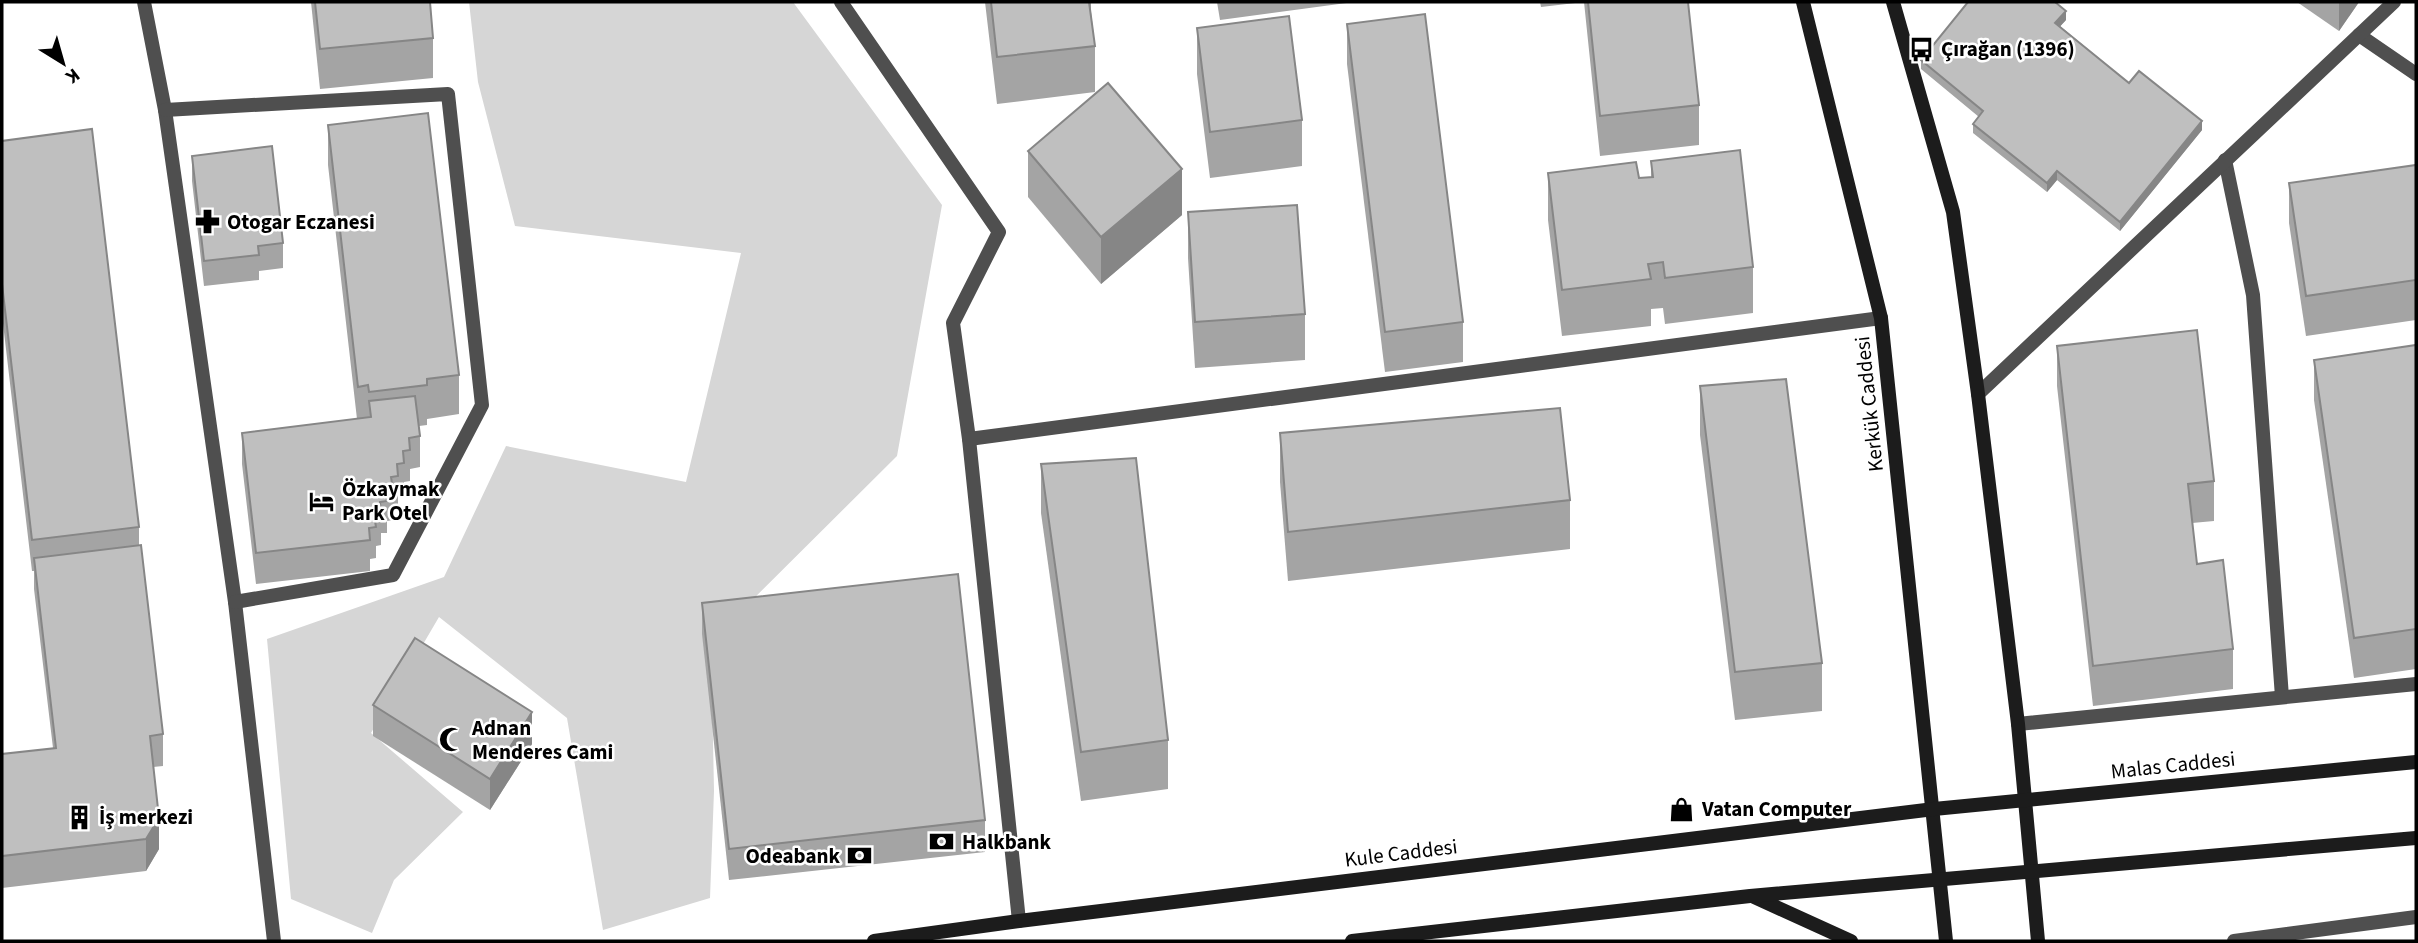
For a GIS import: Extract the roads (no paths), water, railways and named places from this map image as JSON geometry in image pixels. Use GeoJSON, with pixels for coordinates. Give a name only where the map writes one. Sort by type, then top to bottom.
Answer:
{"type":"FeatureCollection","features":[{"type":"Feature","properties":{"kind":"main road","name":"Kerkük Caddesi"},"geometry":{"type":"LineString","coordinates":[[1803,2],[1881,318],[1946,941]]}},
{"type":"Feature","properties":{"kind":"main road"},"geometry":{"type":"LineString","coordinates":[[1893,2],[1953,212],[2018,724],[2038,941]]}},
{"type":"Feature","properties":{"kind":"main road","name":"Malas Caddesi"},"geometry":{"type":"LineString","coordinates":[[1934,809],[2416,762]]}},
{"type":"Feature","properties":{"kind":"main road","name":"Kule Caddesi"},"geometry":{"type":"LineString","coordinates":[[874,941],[1934,809]]}},
{"type":"Feature","properties":{"kind":"main road"},"geometry":{"type":"LineString","coordinates":[[1352,941],[1750,895],[2416,838]]}},
{"type":"Feature","properties":{"kind":"main road"},"geometry":{"type":"LineString","coordinates":[[1750,895],[1850,941]]}},
{"type":"Feature","properties":{"kind":"street"},"geometry":{"type":"LineString","coordinates":[[144,2],[165,110],[235,602],[274,941]]}},
{"type":"Feature","properties":{"kind":"street"},"geometry":{"type":"LineString","coordinates":[[841,2],[999,232],[953,323],[969,439],[1019,921]]}},
{"type":"Feature","properties":{"kind":"street"},"geometry":{"type":"LineString","coordinates":[[1978,394],[2394,2]]}},
{"type":"Feature","properties":{"kind":"street"},"geometry":{"type":"LineString","coordinates":[[2359,35],[2416,74]]}},
{"type":"Feature","properties":{"kind":"street"},"geometry":{"type":"LineString","coordinates":[[165,110],[448,94],[482,405],[393,575],[235,602]]}},
{"type":"Feature","properties":{"kind":"street"},"geometry":{"type":"LineString","coordinates":[[2225,160],[2253,295],[2283,697]]}},
{"type":"Feature","properties":{"kind":"street"},"geometry":{"type":"LineString","coordinates":[[969,439],[1881,318]]}},
{"type":"Feature","properties":{"kind":"street"},"geometry":{"type":"LineString","coordinates":[[2018,724],[2416,684]]}},
{"type":"Feature","properties":{"kind":"street"},"geometry":{"type":"LineString","coordinates":[[2234,941],[2416,917]]}},
{"type":"Feature","properties":{"kind":"place","name":"Çırağan (1396)"},"geometry":{"type":"Point","coordinates":[1921,49]}},
{"type":"Feature","properties":{"kind":"place","name":"Otogar Eczanesi"},"geometry":{"type":"Point","coordinates":[207,222]}},
{"type":"Feature","properties":{"kind":"place","name":"Özkaymak Park Otel"},"geometry":{"type":"Point","coordinates":[322,501]}},
{"type":"Feature","properties":{"kind":"place","name":"Adnan Menderes Cami"},"geometry":{"type":"Point","coordinates":[452,740]}},
{"type":"Feature","properties":{"kind":"place","name":"Vatan Computer"},"geometry":{"type":"Point","coordinates":[1682,809]}},
{"type":"Feature","properties":{"kind":"place","name":"İş merkezi"},"geometry":{"type":"Point","coordinates":[79,817]}},
{"type":"Feature","properties":{"kind":"place","name":"Halkbank"},"geometry":{"type":"Point","coordinates":[942,842]}},
{"type":"Feature","properties":{"kind":"place","name":"Odeabank"},"geometry":{"type":"Point","coordinates":[860,856]}}]}
